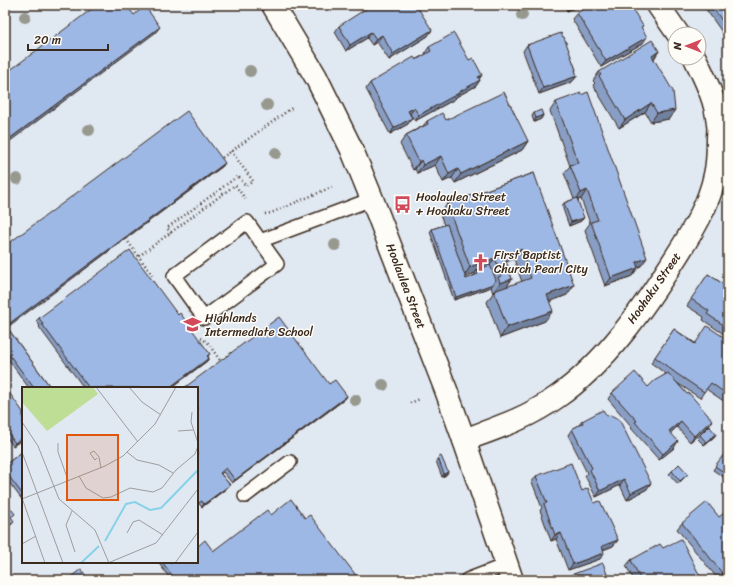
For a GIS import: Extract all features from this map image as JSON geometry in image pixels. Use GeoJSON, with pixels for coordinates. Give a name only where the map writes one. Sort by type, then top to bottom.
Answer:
{"type":"FeatureCollection","features":[{"type":"Feature","properties":{"kind":"street","name":"Hoolaulea Street"},"geometry":{"type":"LineString","coordinates":[[273,5],[316,77],[352,150],[372,198],[464,440],[509,573]]}},
{"type":"Feature","properties":{"kind":"street"},"geometry":{"type":"LineString","coordinates":[[658,5],[672,26]]}},
{"type":"Feature","properties":{"kind":"street","name":"Hoohaku Street"},"geometry":{"type":"LineString","coordinates":[[464,440],[523,418],[541,408],[576,383],[615,343],[666,273],[692,231],[707,202],[715,176],[723,123],[699,66]]}},
{"type":"Feature","properties":{"kind":"lane"},"geometry":{"type":"LineString","coordinates":[[260,241],[372,198]]}},
{"type":"Feature","properties":{"kind":"lane"},"geometry":{"type":"LineString","coordinates":[[247,222],[260,241],[277,264],[204,318],[174,276],[247,222]]}},
{"type":"Feature","properties":{"kind":"lane"},"geometry":{"type":"LineString","coordinates":[[245,496],[290,462]]}},
{"type":"Feature","properties":{"kind":"lane"},"geometry":{"type":"LineString","coordinates":[[467,580],[509,573]]}},
{"type":"Feature","properties":{"kind":"path"},"geometry":{"type":"LineString","coordinates":[[219,160],[293,107]]}},
{"type":"Feature","properties":{"kind":"path"},"geometry":{"type":"LineString","coordinates":[[171,233],[167,228],[238,176],[246,186],[253,181],[231,151]]}},
{"type":"Feature","properties":{"kind":"path"},"geometry":{"type":"LineString","coordinates":[[126,238],[130,244]]}},
{"type":"Feature","properties":{"kind":"path"},"geometry":{"type":"LineString","coordinates":[[208,343],[221,362]]}},
{"type":"Feature","properties":{"kind":"path"},"geometry":{"type":"LineString","coordinates":[[410,403],[420,399]]}},
{"type":"Feature","properties":{"kind":"building"},"geometry":{"type":"Polygon","coordinates":[[[97,5],[126,5],[134,15],[145,6],[160,27],[5,142],[5,74],[97,5]]]}},
{"type":"Feature","properties":{"kind":"building"},"geometry":{"type":"Polygon","coordinates":[[[372,5],[416,5],[432,30],[393,54],[382,35],[376,39],[371,32],[350,45],[339,26],[372,5]]]}},
{"type":"Feature","properties":{"kind":"building"},"geometry":{"type":"Polygon","coordinates":[[[568,5],[576,5],[569,8],[568,5]]]}},
{"type":"Feature","properties":{"kind":"building"},"geometry":{"type":"Polygon","coordinates":[[[590,5],[630,5],[643,26],[641,27],[647,37],[606,61],[577,13],[590,5]]]}},
{"type":"Feature","properties":{"kind":"building"},"geometry":{"type":"Polygon","coordinates":[[[711,5],[728,5],[728,29],[711,5]]]}},
{"type":"Feature","properties":{"kind":"building"},"geometry":{"type":"Polygon","coordinates":[[[454,33],[469,60],[473,58],[482,75],[478,77],[480,80],[419,115],[414,108],[408,111],[412,118],[394,128],[370,83],[414,57],[416,60],[431,51],[429,47],[454,33]]]}},
{"type":"Feature","properties":{"kind":"building"},"geometry":{"type":"Polygon","coordinates":[[[561,33],[564,37],[577,76],[543,88],[527,45],[561,33]]]}},
{"type":"Feature","properties":{"kind":"building"},"geometry":{"type":"Polygon","coordinates":[[[652,40],[659,51],[652,56],[673,91],[675,110],[657,113],[651,103],[625,120],[599,76],[601,75],[599,72],[652,40]]]}},
{"type":"Feature","properties":{"kind":"building"},"geometry":{"type":"Polygon","coordinates":[[[504,92],[528,141],[461,174],[458,169],[449,174],[441,156],[423,165],[421,160],[419,162],[406,135],[428,124],[427,121],[442,113],[446,120],[504,92]]]}},
{"type":"Feature","properties":{"kind":"building"},"geometry":{"type":"Polygon","coordinates":[[[588,92],[647,258],[636,262],[638,268],[611,278],[591,222],[598,220],[587,190],[581,193],[570,165],[578,163],[556,102],[588,92]]]}},
{"type":"Feature","properties":{"kind":"building"},"geometry":{"type":"Polygon","coordinates":[[[541,110],[543,115],[536,118],[534,113],[541,110]]]}},
{"type":"Feature","properties":{"kind":"building"},"geometry":{"type":"Polygon","coordinates":[[[187,111],[225,163],[6,326],[50,387],[33,387],[5,349],[5,246],[187,111]]]}},
{"type":"Feature","properties":{"kind":"building","name":"First Baptist Church Pearl City"},"geometry":{"type":"Polygon","coordinates":[[[534,173],[574,285],[547,295],[553,311],[507,327],[494,291],[531,278],[521,249],[504,255],[512,279],[500,283],[498,277],[502,276],[495,258],[470,267],[447,204],[534,173]]]}},
{"type":"Feature","properties":{"kind":"building"},"geometry":{"type":"Polygon","coordinates":[[[577,198],[584,218],[571,222],[564,203],[577,198]]]}},
{"type":"Feature","properties":{"kind":"building"},"geometry":{"type":"Polygon","coordinates":[[[447,224],[466,279],[478,274],[477,270],[490,265],[496,280],[493,284],[456,297],[432,229],[447,224]]]}},
{"type":"Feature","properties":{"kind":"building"},"geometry":{"type":"Polygon","coordinates":[[[130,250],[178,315],[180,313],[210,354],[207,356],[209,358],[170,387],[88,387],[39,318],[130,250]]]}},
{"type":"Feature","properties":{"kind":"building"},"geometry":{"type":"Polygon","coordinates":[[[708,274],[723,284],[728,278],[728,328],[707,314],[709,311],[691,299],[708,274]]]}},
{"type":"Feature","properties":{"kind":"building"},"geometry":{"type":"Polygon","coordinates":[[[279,317],[329,384],[335,380],[347,396],[235,480],[226,468],[220,473],[230,485],[204,504],[202,501],[198,503],[198,387],[185,387],[279,317]]]}},
{"type":"Feature","properties":{"kind":"building"},"geometry":{"type":"Polygon","coordinates":[[[707,326],[728,340],[728,395],[711,383],[704,392],[655,357],[674,329],[695,344],[707,326]]]}},
{"type":"Feature","properties":{"kind":"building"},"geometry":{"type":"Polygon","coordinates":[[[635,372],[648,387],[654,381],[668,373],[687,394],[689,393],[712,420],[694,436],[681,421],[669,431],[678,441],[663,454],[635,422],[637,421],[612,393],[635,372]]]}},
{"type":"Feature","properties":{"kind":"building"},"geometry":{"type":"Polygon","coordinates":[[[8,391],[22,411],[22,438],[15,443],[5,429],[5,393],[8,391]]]}},
{"type":"Feature","properties":{"kind":"building"},"geometry":{"type":"Polygon","coordinates":[[[603,410],[607,416],[610,415],[619,419],[651,483],[631,493],[624,479],[600,491],[590,470],[592,468],[572,429],[583,423],[582,421],[603,410]]]}},
{"type":"Feature","properties":{"kind":"building"},"geometry":{"type":"Polygon","coordinates":[[[709,426],[716,434],[706,442],[700,435],[709,426]]]}},
{"type":"Feature","properties":{"kind":"building"},"geometry":{"type":"Polygon","coordinates":[[[728,449],[728,475],[715,466],[728,449]]]}},
{"type":"Feature","properties":{"kind":"building"},"geometry":{"type":"Polygon","coordinates":[[[22,452],[22,494],[5,471],[5,465],[22,452]]]}},
{"type":"Feature","properties":{"kind":"building"},"geometry":{"type":"Polygon","coordinates":[[[441,456],[448,472],[444,474],[438,458],[441,456]]]}},
{"type":"Feature","properties":{"kind":"building"},"geometry":{"type":"Polygon","coordinates":[[[571,463],[582,491],[588,488],[594,503],[600,501],[618,540],[602,546],[604,553],[573,564],[561,533],[555,535],[544,504],[547,503],[536,476],[571,463]]]}},
{"type":"Feature","properties":{"kind":"building"},"geometry":{"type":"Polygon","coordinates":[[[679,464],[688,474],[680,481],[672,471],[679,464]]]}},
{"type":"Feature","properties":{"kind":"building"},"geometry":{"type":"Polygon","coordinates":[[[291,499],[305,518],[310,515],[358,578],[356,580],[176,580],[163,563],[198,563],[198,546],[205,540],[213,551],[267,510],[271,515],[291,499]]]}},
{"type":"Feature","properties":{"kind":"building"},"geometry":{"type":"Polygon","coordinates":[[[5,501],[15,514],[11,517],[14,521],[5,528],[5,501]]]}},
{"type":"Feature","properties":{"kind":"building"},"geometry":{"type":"Polygon","coordinates":[[[707,502],[719,517],[728,510],[728,580],[723,580],[719,576],[723,574],[682,523],[707,502]]]}},
{"type":"Feature","properties":{"kind":"building"},"geometry":{"type":"Polygon","coordinates":[[[681,539],[702,580],[641,580],[631,560],[660,544],[663,548],[681,539]]]}},
{"type":"Feature","properties":{"kind":"building"},"geometry":{"type":"Polygon","coordinates":[[[603,563],[609,580],[570,580],[568,576],[603,563]]]}},
{"type":"Feature","properties":{"kind":"building"},"geometry":{"type":"Polygon","coordinates":[[[81,569],[89,580],[67,580],[81,569]]]}},
{"type":"Feature","properties":{"kind":"building"},"geometry":{"type":"Polygon","coordinates":[[[63,577],[66,580],[59,580],[63,577]]]}},
{"type":"Feature","properties":{"kind":"place","name":"Hoolaulea Street + Hoohaku Street"},"geometry":{"type":"Point","coordinates":[403,204]}},
{"type":"Feature","properties":{"kind":"place","name":"First Baptist Church Pearl City"},"geometry":{"type":"Point","coordinates":[481,262]}},
{"type":"Feature","properties":{"kind":"place","name":"Highlands Intermediate School"},"geometry":{"type":"Point","coordinates":[192,325]}}]}
